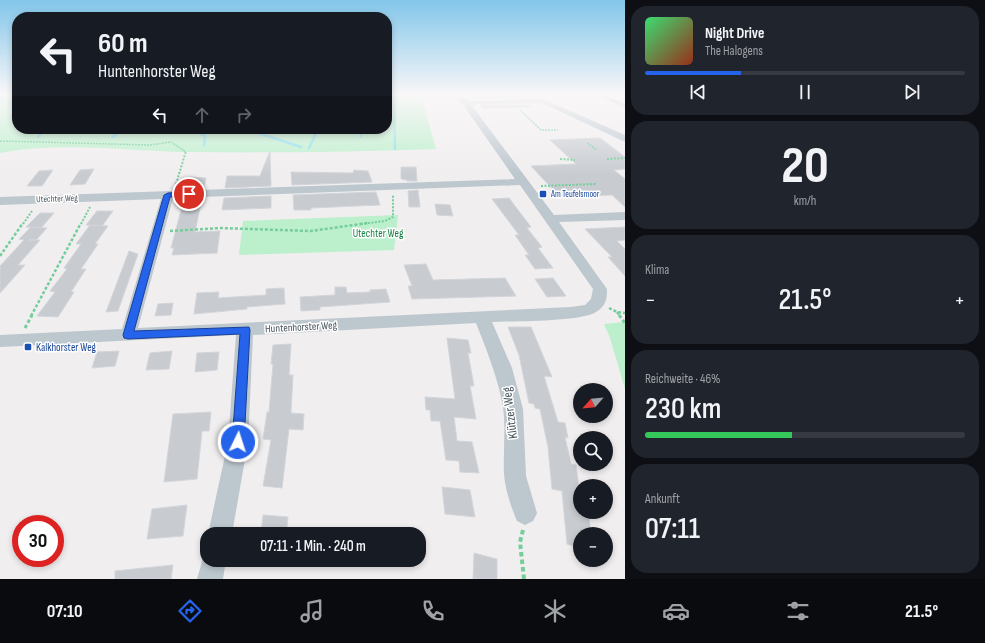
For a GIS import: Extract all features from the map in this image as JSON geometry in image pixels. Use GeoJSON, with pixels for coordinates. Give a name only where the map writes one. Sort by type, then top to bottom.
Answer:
{"type":"FeatureCollection","features":[{"type":"Feature","properties":{"kind":"street"},"geometry":{"type":"LineString","coordinates":[[479,121],[596,282],[600,289],[599,301]]}},
{"type":"Feature","properties":{"kind":"street"},"geometry":{"type":"LineString","coordinates":[[587,121],[625,139]]}},
{"type":"Feature","properties":{"kind":"street","name":"Utechter Weg"},"geometry":{"type":"LineString","coordinates":[[0,201],[394,187],[525,184]]}},
{"type":"Feature","properties":{"kind":"street"},"geometry":{"type":"LineString","coordinates":[[128,335],[157,232],[170,195]]}},
{"type":"Feature","properties":{"kind":"street"},"geometry":{"type":"LineString","coordinates":[[551,219],[625,216]]}},
{"type":"Feature","properties":{"kind":"street","name":"Huntenhorster Weg"},"geometry":{"type":"LineString","coordinates":[[0,341],[245,330],[582,312],[590,309],[599,301]]}},
{"type":"Feature","properties":{"kind":"street","name":"Klützer Weg"},"geometry":{"type":"LineString","coordinates":[[482,317],[503,368],[509,390],[512,409],[516,476],[525,513]]}},
{"type":"Feature","properties":{"kind":"street"},"geometry":{"type":"LineString","coordinates":[[221,527],[238,442],[245,330]]}},
{"type":"Feature","properties":{"kind":"street"},"geometry":{"type":"LineString","coordinates":[[210,579],[213,567]]}},
{"type":"Feature","properties":{"kind":"path"},"geometry":{"type":"LineString","coordinates":[[531,121],[541,130],[558,130]]}},
{"type":"Feature","properties":{"kind":"path"},"geometry":{"type":"LineString","coordinates":[[0,141],[150,144],[167,141],[186,151],[170,195]]}},
{"type":"Feature","properties":{"kind":"path"},"geometry":{"type":"LineString","coordinates":[[587,143],[597,150]]}},
{"type":"Feature","properties":{"kind":"path"},"geometry":{"type":"LineString","coordinates":[[607,159],[625,158]]}},
{"type":"Feature","properties":{"kind":"path"},"geometry":{"type":"LineString","coordinates":[[560,160],[575,160]]}},
{"type":"Feature","properties":{"kind":"path"},"geometry":{"type":"LineString","coordinates":[[525,184],[596,184]]}},
{"type":"Feature","properties":{"kind":"path"},"geometry":{"type":"LineString","coordinates":[[157,232],[221,228],[311,231],[385,221],[393,217],[394,187]]}},
{"type":"Feature","properties":{"kind":"path"},"geometry":{"type":"LineString","coordinates":[[18,340],[95,197]]}},
{"type":"Feature","properties":{"kind":"path"},"geometry":{"type":"LineString","coordinates":[[0,256],[40,199]]}},
{"type":"Feature","properties":{"kind":"path"},"geometry":{"type":"LineString","coordinates":[[599,301],[617,312],[625,323]]}},
{"type":"Feature","properties":{"kind":"path"},"geometry":{"type":"LineString","coordinates":[[617,312],[625,313]]}},
{"type":"Feature","properties":{"kind":"path"},"geometry":{"type":"LineString","coordinates":[[524,579],[520,542],[525,524],[525,513]]}},
{"type":"Feature","properties":{"kind":"green space"},"geometry":{"type":"Polygon","coordinates":[[[0,121],[12,121],[12,134],[392,134],[392,121],[428,121],[436,149],[312,152],[187,152],[69,147],[23,149],[0,153],[0,121]]]}},
{"type":"Feature","properties":{"kind":"green space","name":"Utechter Weg"},"geometry":{"type":"Polygon","coordinates":[[[398,215],[394,250],[239,255],[243,221],[398,215]]]}},
{"type":"Feature","properties":{"kind":"green space"},"geometry":{"type":"Polygon","coordinates":[[[625,322],[625,389],[610,338],[604,324],[625,322]]]}},
{"type":"Feature","properties":{"kind":"building"},"geometry":{"type":"Polygon","coordinates":[[[600,138],[625,157],[625,169],[614,170],[625,179],[625,207],[612,195],[560,197],[531,166],[576,164],[550,140],[600,138]]]}},
{"type":"Feature","properties":{"kind":"building"},"geometry":{"type":"Polygon","coordinates":[[[270,151],[271,186],[225,188],[227,176],[260,176],[270,151]]]}},
{"type":"Feature","properties":{"kind":"building"},"geometry":{"type":"Polygon","coordinates":[[[401,167],[416,167],[417,181],[407,181],[401,179],[401,167]]]}},
{"type":"Feature","properties":{"kind":"building"},"geometry":{"type":"Polygon","coordinates":[[[94,169],[85,184],[70,185],[80,170],[94,169]]]}},
{"type":"Feature","properties":{"kind":"building"},"geometry":{"type":"Polygon","coordinates":[[[53,170],[42,186],[27,186],[39,171],[53,170]]]}},
{"type":"Feature","properties":{"kind":"building"},"geometry":{"type":"Polygon","coordinates":[[[354,170],[368,171],[372,182],[292,185],[291,172],[353,173],[354,170]]]}},
{"type":"Feature","properties":{"kind":"building"},"geometry":{"type":"Polygon","coordinates":[[[190,177],[206,178],[204,188],[187,189],[190,177]]]}},
{"type":"Feature","properties":{"kind":"building"},"geometry":{"type":"Polygon","coordinates":[[[418,190],[420,207],[409,207],[408,191],[418,190]]]}},
{"type":"Feature","properties":{"kind":"building"},"geometry":{"type":"Polygon","coordinates":[[[376,192],[380,205],[294,210],[293,195],[376,192]]]}},
{"type":"Feature","properties":{"kind":"building"},"geometry":{"type":"Polygon","coordinates":[[[271,196],[271,208],[222,210],[224,198],[271,196]]]}},
{"type":"Feature","properties":{"kind":"building"},"geometry":{"type":"Polygon","coordinates":[[[202,198],[195,232],[220,231],[217,253],[172,255],[174,248],[171,248],[184,199],[202,198]]]}},
{"type":"Feature","properties":{"kind":"building"},"geometry":{"type":"Polygon","coordinates":[[[509,198],[531,227],[527,228],[542,247],[538,248],[553,268],[535,269],[525,255],[529,255],[515,235],[519,235],[492,199],[509,198]]]}},
{"type":"Feature","properties":{"kind":"building"},"geometry":{"type":"Polygon","coordinates":[[[435,204],[450,205],[453,216],[437,215],[435,204]]]}},
{"type":"Feature","properties":{"kind":"building"},"geometry":{"type":"Polygon","coordinates":[[[97,211],[113,211],[102,226],[86,225],[97,211]]]}},
{"type":"Feature","properties":{"kind":"building"},"geometry":{"type":"Polygon","coordinates":[[[40,213],[54,213],[41,228],[26,227],[40,213]]]}},
{"type":"Feature","properties":{"kind":"building"},"geometry":{"type":"Polygon","coordinates":[[[90,225],[108,226],[95,244],[98,244],[81,269],[86,269],[71,292],[74,292],[58,317],[37,316],[55,292],[50,291],[67,269],[64,268],[81,244],[76,244],[90,225]]]}},
{"type":"Feature","properties":{"kind":"building"},"geometry":{"type":"Polygon","coordinates":[[[31,227],[47,228],[36,240],[40,240],[18,265],[25,265],[0,293],[0,266],[24,240],[19,239],[31,227]]]}},
{"type":"Feature","properties":{"kind":"building"},"geometry":{"type":"Polygon","coordinates":[[[625,227],[625,240],[617,241],[625,249],[625,276],[608,257],[612,257],[585,229],[625,227]]]}},
{"type":"Feature","properties":{"kind":"building"},"geometry":{"type":"Polygon","coordinates":[[[129,251],[138,254],[118,311],[106,312],[129,251]]]}},
{"type":"Feature","properties":{"kind":"building"},"geometry":{"type":"Polygon","coordinates":[[[426,264],[433,280],[505,278],[516,296],[412,299],[408,286],[412,286],[404,265],[426,264]]]}},
{"type":"Feature","properties":{"kind":"building"},"geometry":{"type":"Polygon","coordinates":[[[553,278],[566,296],[547,297],[535,279],[553,278]]]}},
{"type":"Feature","properties":{"kind":"building"},"geometry":{"type":"Polygon","coordinates":[[[335,287],[346,287],[347,293],[370,292],[370,290],[386,289],[390,302],[320,307],[320,310],[301,311],[300,297],[335,295],[335,287]]]}},
{"type":"Feature","properties":{"kind":"building"},"geometry":{"type":"Polygon","coordinates":[[[284,288],[285,304],[194,314],[197,293],[219,292],[218,298],[266,295],[266,289],[284,288]]]}},
{"type":"Feature","properties":{"kind":"building"},"geometry":{"type":"Polygon","coordinates":[[[173,303],[171,315],[155,316],[158,304],[173,303]]]}},
{"type":"Feature","properties":{"kind":"building"},"geometry":{"type":"Polygon","coordinates":[[[508,327],[531,327],[552,377],[544,376],[558,422],[565,423],[568,438],[565,437],[571,464],[573,464],[573,471],[577,471],[578,479],[573,479],[573,519],[589,519],[590,527],[573,527],[573,546],[567,544],[562,491],[552,489],[548,447],[540,409],[535,408],[534,404],[529,403],[519,355],[508,327]]]}},
{"type":"Feature","properties":{"kind":"building"},"geometry":{"type":"Polygon","coordinates":[[[447,338],[468,340],[471,353],[468,353],[474,386],[470,386],[476,419],[454,417],[457,441],[472,442],[479,473],[460,472],[459,461],[446,460],[440,421],[431,421],[430,410],[426,410],[425,397],[455,399],[447,338]]]}},
{"type":"Feature","properties":{"kind":"building"},"geometry":{"type":"Polygon","coordinates":[[[291,344],[289,375],[293,375],[291,413],[304,414],[303,430],[289,429],[282,488],[263,486],[271,440],[263,439],[267,412],[269,412],[273,345],[291,344]]]}},
{"type":"Feature","properties":{"kind":"building"},"geometry":{"type":"Polygon","coordinates":[[[119,351],[115,366],[92,368],[97,352],[119,351]]]}},
{"type":"Feature","properties":{"kind":"building"},"geometry":{"type":"Polygon","coordinates":[[[172,351],[169,369],[146,370],[150,353],[172,351]]]}},
{"type":"Feature","properties":{"kind":"building"},"geometry":{"type":"Polygon","coordinates":[[[219,352],[217,370],[195,372],[197,353],[219,352]]]}},
{"type":"Feature","properties":{"kind":"building"},"geometry":{"type":"Polygon","coordinates":[[[211,412],[209,431],[202,431],[197,479],[164,482],[173,414],[211,412]]]}},
{"type":"Feature","properties":{"kind":"building"},"geometry":{"type":"Polygon","coordinates":[[[442,487],[470,490],[475,517],[445,514],[442,487]]]}},
{"type":"Feature","properties":{"kind":"building"},"geometry":{"type":"Polygon","coordinates":[[[187,505],[183,536],[147,539],[152,509],[187,505]]]}},
{"type":"Feature","properties":{"kind":"building"},"geometry":{"type":"Polygon","coordinates":[[[263,515],[288,517],[287,527],[262,527],[263,515]]]}},
{"type":"Feature","properties":{"kind":"building"},"geometry":{"type":"Polygon","coordinates":[[[474,553],[497,559],[497,579],[473,579],[474,553]]]}},
{"type":"Feature","properties":{"kind":"building"},"geometry":{"type":"Polygon","coordinates":[[[173,565],[171,579],[115,579],[115,571],[173,565]]]}},
{"type":"Feature","properties":{"kind":"waterway"},"geometry":{"type":"LineString","coordinates":[[394,121],[395,149]]}},
{"type":"Feature","properties":{"kind":"waterway"},"geometry":{"type":"LineString","coordinates":[[113,137],[116,134]]}},
{"type":"Feature","properties":{"kind":"waterway"},"geometry":{"type":"LineString","coordinates":[[201,134],[205,136],[204,145]]}},
{"type":"Feature","properties":{"kind":"waterway"},"geometry":{"type":"LineString","coordinates":[[261,134],[301,147]]}},
{"type":"Feature","properties":{"kind":"waterway"},"geometry":{"type":"LineString","coordinates":[[309,148],[316,134]]}},
{"type":"Feature","properties":{"kind":"place","name":"Am Teufelsmoor"},"geometry":{"type":"Point","coordinates":[543,194]}},
{"type":"Feature","properties":{"kind":"place","name":"Kalkhorster Weg"},"geometry":{"type":"Point","coordinates":[28,347]}},
{"type":"Feature","properties":{"kind":"route"},"geometry":{"type":"LineString","coordinates":[[189,194],[168,195],[128,335],[245,330],[238,442]]}}]}
